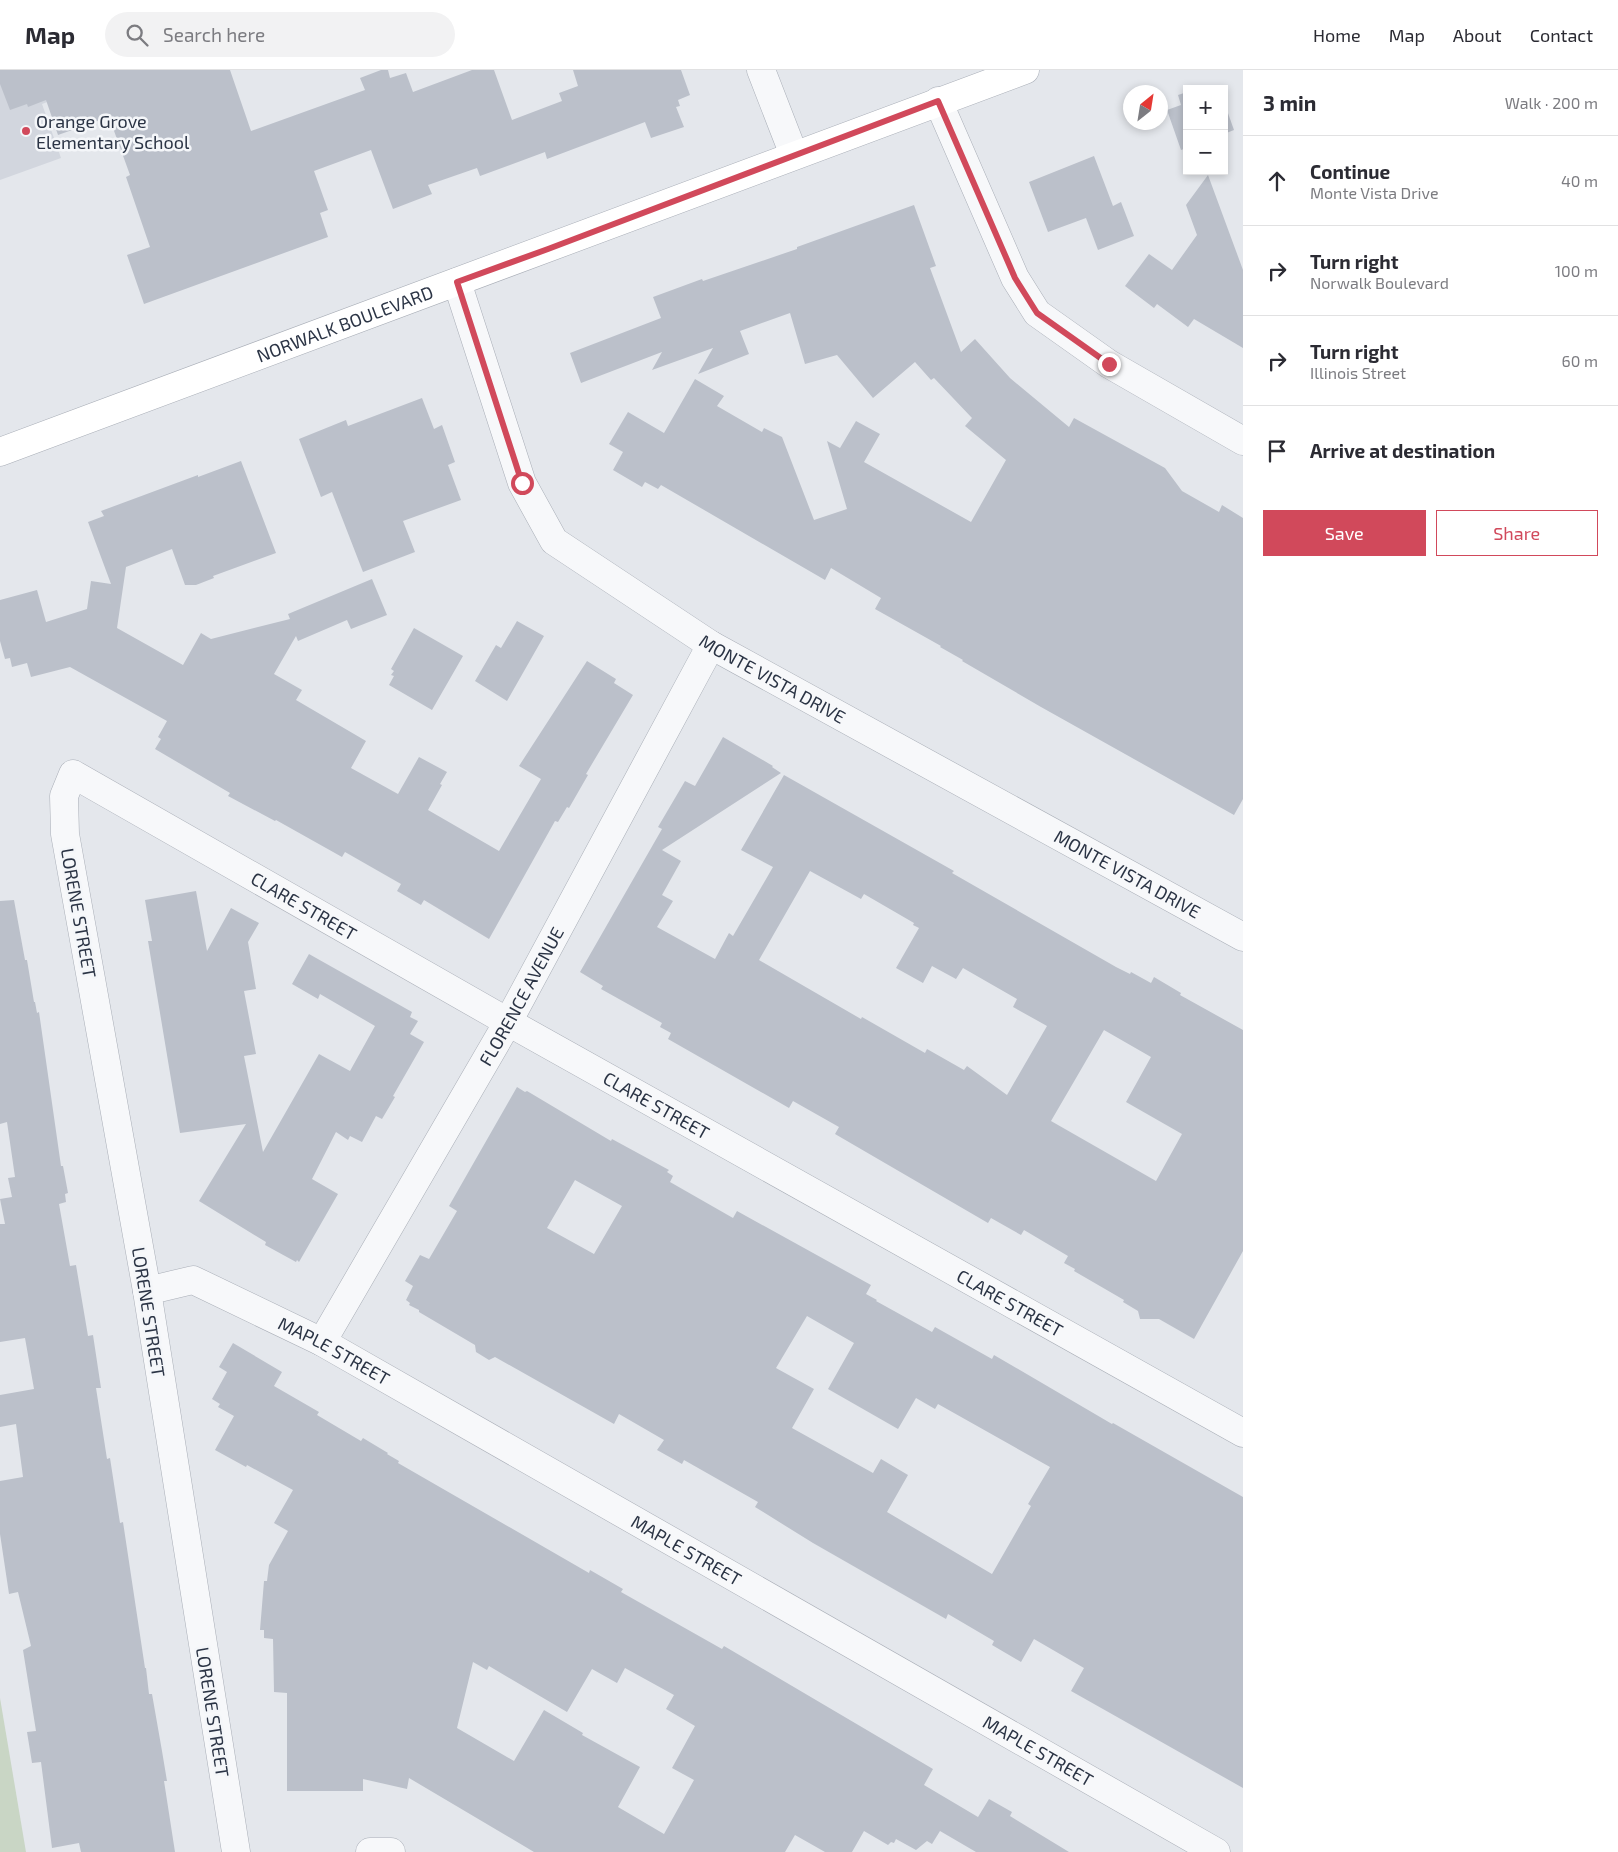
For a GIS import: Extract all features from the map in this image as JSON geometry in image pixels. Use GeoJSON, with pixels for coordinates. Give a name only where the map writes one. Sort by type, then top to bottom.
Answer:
{"type":"FeatureCollection","features":[{"type":"Feature","properties":{"kind":"main road","name":"NORWALK BOULEVARD"},"geometry":{"type":"LineString","coordinates":[[0,452],[1025,70]]}},
{"type":"Feature","properties":{"kind":"street"},"geometry":{"type":"LineString","coordinates":[[761,70],[794,155]]}},
{"type":"Feature","properties":{"kind":"street"},"geometry":{"type":"LineString","coordinates":[[938,101],[1015,278],[1037,313],[1109,364],[1243,441]]}},
{"type":"Feature","properties":{"kind":"street","name":"MONTE VISTA DRIVE"},"geometry":{"type":"LineString","coordinates":[[457,282],[522,483],[554,541],[710,645],[1243,937]]}},
{"type":"Feature","properties":{"kind":"street","name":"FLORENCE AVENUE"},"geometry":{"type":"LineString","coordinates":[[322,1342],[508,1022],[710,645]]}},
{"type":"Feature","properties":{"kind":"street","name":"CLARE STREET"},"geometry":{"type":"LineString","coordinates":[[73,774],[508,1022],[1243,1433]]}},
{"type":"Feature","properties":{"kind":"street","name":"LORENE STREET"},"geometry":{"type":"LineString","coordinates":[[73,774],[64,796],[65,834],[146,1292],[236,1852]]}},
{"type":"Feature","properties":{"kind":"street","name":"MAPLE STREET"},"geometry":{"type":"LineString","coordinates":[[146,1292],[193,1280],[322,1342],[1216,1852]]}},
{"type":"Feature","properties":{"kind":"street"},"geometry":{"type":"LineString","coordinates":[[370,1852],[391,1852]]}},
{"type":"Feature","properties":{"kind":"shaded area","name":"Orange Grove Elementary School"},"geometry":{"type":"Polygon","coordinates":[[[0,70],[131,70],[42,104],[61,158],[0,180],[0,70]]]}},
{"type":"Feature","properties":{"kind":"green space"},"geometry":{"type":"Polygon","coordinates":[[[0,1698],[26,1852],[0,1852],[0,1698]]]}},
{"type":"Feature","properties":{"kind":"building"},"geometry":{"type":"Polygon","coordinates":[[[0,70],[230,70],[251,131],[365,90],[360,78],[381,70],[388,70],[390,78],[406,73],[413,92],[472,70],[494,70],[512,120],[562,101],[559,93],[578,86],[573,70],[681,70],[690,95],[678,100],[680,106],[676,107],[684,127],[651,138],[645,122],[547,159],[545,152],[480,176],[477,168],[428,185],[432,194],[393,209],[371,150],[314,171],[328,210],[320,213],[328,237],[144,304],[127,255],[150,247],[126,177],[130,175],[109,117],[58,135],[46,100],[28,107],[27,104],[10,110],[0,84],[0,70]]]}},
{"type":"Feature","properties":{"kind":"building"},"geometry":{"type":"Polygon","coordinates":[[[1183,93],[1183,149],[1181,150],[1168,113],[1168,110],[1181,105],[1178,95],[1183,93]]]}},
{"type":"Feature","properties":{"kind":"building"},"geometry":{"type":"Polygon","coordinates":[[[1228,113],[1234,130],[1228,132],[1228,113]]]}},
{"type":"Feature","properties":{"kind":"building"},"geometry":{"type":"Polygon","coordinates":[[[1094,156],[1113,206],[1121,202],[1134,236],[1098,250],[1086,218],[1048,232],[1029,182],[1094,156]]]}},
{"type":"Feature","properties":{"kind":"building"},"geometry":{"type":"Polygon","coordinates":[[[1208,175],[1243,270],[1243,348],[1194,319],[1188,327],[1157,304],[1154,308],[1125,286],[1149,254],[1172,270],[1197,235],[1186,205],[1208,175]]]}},
{"type":"Feature","properties":{"kind":"building"},"geometry":{"type":"Polygon","coordinates":[[[914,205],[936,266],[930,268],[961,352],[975,339],[1010,378],[1069,427],[1074,418],[1165,468],[1182,491],[1219,512],[1222,505],[1243,518],[1243,799],[1234,815],[1041,707],[962,661],[941,646],[875,609],[881,598],[831,568],[825,580],[661,485],[658,489],[645,482],[642,487],[613,470],[623,452],[609,444],[628,412],[664,433],[695,379],[724,396],[717,406],[762,432],[764,428],[782,437],[814,520],[847,509],[827,441],[840,448],[856,421],[880,434],[864,462],[971,522],[1006,460],[965,426],[972,418],[934,378],[931,380],[915,362],[873,398],[837,355],[805,364],[790,313],[740,331],[749,354],[698,374],[713,348],[652,370],[662,352],[581,383],[570,353],[661,318],[653,297],[702,279],[703,281],[797,249],[797,247],[914,205]]]}},
{"type":"Feature","properties":{"kind":"building"},"geometry":{"type":"Polygon","coordinates":[[[422,398],[434,429],[442,425],[455,462],[448,465],[461,500],[403,521],[415,552],[363,572],[332,492],[321,497],[299,439],[346,420],[348,426],[422,398]]]}},
{"type":"Feature","properties":{"kind":"building"},"geometry":{"type":"Polygon","coordinates":[[[241,461],[276,553],[213,576],[214,578],[196,585],[185,585],[172,549],[126,567],[117,628],[183,665],[201,633],[211,639],[290,619],[288,614],[372,579],[387,615],[351,629],[347,620],[298,641],[296,636],[274,674],[302,690],[296,700],[366,741],[351,768],[398,794],[419,757],[447,772],[428,810],[499,851],[541,779],[519,766],[587,661],[616,679],[614,683],[633,695],[586,774],[588,775],[569,808],[567,807],[558,822],[555,821],[489,939],[424,900],[421,905],[397,891],[401,884],[345,852],[342,857],[228,796],[230,793],[155,749],[161,739],[158,737],[167,721],[70,667],[31,677],[27,663],[12,667],[10,658],[5,659],[0,641],[0,600],[37,590],[46,622],[87,609],[91,581],[111,584],[88,522],[104,516],[101,511],[241,461]]]}},
{"type":"Feature","properties":{"kind":"building"},"geometry":{"type":"Polygon","coordinates":[[[517,621],[544,636],[507,701],[475,681],[496,645],[501,648],[517,621]]]}},
{"type":"Feature","properties":{"kind":"building"},"geometry":{"type":"Polygon","coordinates":[[[414,628],[463,656],[432,710],[389,685],[394,676],[391,675],[394,671],[391,669],[414,628]]]}},
{"type":"Feature","properties":{"kind":"building"},"geometry":{"type":"Polygon","coordinates":[[[723,737],[773,766],[781,773],[662,850],[681,861],[662,895],[673,901],[657,927],[715,959],[729,933],[733,936],[773,867],[741,850],[784,775],[954,871],[952,873],[1116,967],[1130,974],[1131,972],[1151,983],[1154,977],[1181,993],[1180,995],[1243,1030],[1243,1251],[1194,1339],[1159,1319],[1140,1319],[1138,1311],[1123,1302],[1124,1300],[1074,1271],[1075,1269],[1064,1263],[1068,1256],[1024,1230],[1021,1235],[991,1218],[988,1223],[835,1134],[839,1127],[793,1101],[789,1108],[668,1039],[671,1033],[660,1027],[662,1023],[601,989],[603,986],[580,972],[662,829],[658,827],[685,781],[695,786],[723,737]],[[810,871],[759,960],[861,1019],[862,1017],[925,1053],[927,1049],[964,1070],[967,1066],[1007,1095],[1047,1026],[1013,1007],[1017,999],[963,968],[956,979],[932,966],[923,983],[896,968],[919,928],[913,925],[914,923],[864,894],[861,899],[810,871]],[[1104,1030],[1051,1121],[1156,1181],[1182,1134],[1126,1102],[1151,1057],[1104,1030]]]}},
{"type":"Feature","properties":{"kind":"building"},"geometry":{"type":"Polygon","coordinates":[[[196,891],[207,951],[231,908],[259,923],[248,942],[256,989],[244,991],[256,1054],[244,1056],[263,1152],[319,1054],[350,1071],[375,1026],[320,994],[318,999],[292,984],[309,954],[412,1012],[410,1017],[418,1021],[410,1034],[424,1042],[382,1119],[376,1116],[362,1142],[350,1136],[348,1140],[336,1132],[312,1179],[338,1194],[299,1262],[265,1245],[266,1242],[199,1201],[246,1124],[180,1133],[148,941],[152,941],[145,900],[196,891]]]}},
{"type":"Feature","properties":{"kind":"building"},"geometry":{"type":"Polygon","coordinates":[[[14,900],[34,1002],[37,1013],[39,1012],[61,1166],[63,1166],[68,1193],[65,1194],[66,1202],[59,1204],[70,1266],[76,1265],[88,1336],[93,1335],[101,1388],[96,1388],[107,1459],[110,1458],[120,1523],[123,1522],[149,1694],[152,1694],[167,1781],[164,1781],[175,1852],[81,1852],[79,1843],[52,1848],[41,1762],[32,1763],[27,1732],[36,1731],[23,1650],[31,1646],[18,1592],[9,1594],[0,1534],[0,1481],[23,1477],[16,1424],[0,1427],[0,1395],[34,1389],[25,1338],[0,1342],[0,1224],[5,1224],[0,1199],[12,1197],[8,1178],[15,1177],[7,1122],[0,1124],[0,901],[14,900]]]}},
{"type":"Feature","properties":{"kind":"building"},"geometry":{"type":"Polygon","coordinates":[[[517,1087],[525,1092],[527,1091],[611,1141],[612,1139],[669,1170],[667,1172],[673,1176],[670,1182],[733,1218],[737,1211],[871,1285],[866,1294],[876,1301],[932,1332],[935,1327],[992,1359],[994,1355],[1243,1497],[1243,1788],[1071,1691],[1084,1668],[1034,1639],[1021,1662],[992,1645],[994,1641],[948,1614],[946,1619],[813,1543],[755,1507],[758,1502],[684,1460],[682,1464],[657,1450],[664,1440],[619,1414],[614,1424],[495,1357],[489,1360],[476,1352],[475,1345],[409,1305],[410,1303],[406,1300],[413,1286],[405,1281],[420,1255],[429,1259],[457,1211],[449,1206],[517,1087]],[[575,1180],[547,1228],[594,1254],[622,1206],[575,1180]],[[807,1316],[776,1368],[814,1389],[792,1428],[873,1473],[881,1459],[908,1475],[887,1512],[992,1574],[1031,1506],[1028,1504],[1050,1467],[938,1404],[935,1409],[916,1398],[898,1429],[828,1389],[854,1343],[807,1316]]]}},
{"type":"Feature","properties":{"kind":"building"},"geometry":{"type":"Polygon","coordinates":[[[233,1343],[282,1372],[274,1386],[319,1412],[317,1415],[361,1441],[363,1438],[388,1453],[399,1461],[398,1463],[589,1573],[590,1570],[623,1589],[621,1592],[722,1649],[724,1646],[933,1769],[924,1785],[978,1817],[989,1799],[1012,1812],[1010,1816],[1069,1852],[976,1852],[940,1831],[932,1844],[927,1841],[916,1850],[896,1839],[894,1843],[891,1842],[888,1845],[864,1831],[852,1852],[825,1852],[795,1835],[785,1852],[534,1852],[409,1778],[407,1789],[363,1779],[363,1791],[287,1791],[287,1693],[274,1692],[273,1639],[264,1638],[264,1630],[260,1630],[264,1581],[267,1581],[269,1565],[288,1531],[274,1523],[293,1490],[215,1450],[234,1416],[218,1407],[220,1404],[212,1399],[227,1372],[219,1367],[233,1343]],[[473,1662],[457,1728],[514,1761],[544,1710],[583,1733],[582,1735],[640,1767],[618,1807],[664,1834],[694,1780],[672,1768],[695,1726],[666,1709],[674,1695],[625,1668],[617,1683],[592,1669],[567,1712],[489,1666],[487,1670],[473,1662]]]}},
{"type":"Feature","properties":{"kind":"place","name":"Orange Grove Elementary School"},"geometry":{"type":"Point","coordinates":[26,131]}},
{"type":"Feature","properties":{"kind":"route"},"geometry":{"type":"LineString","coordinates":[[522,483],[457,282],[938,101],[1015,278],[1037,313],[1109,364]]}}]}
